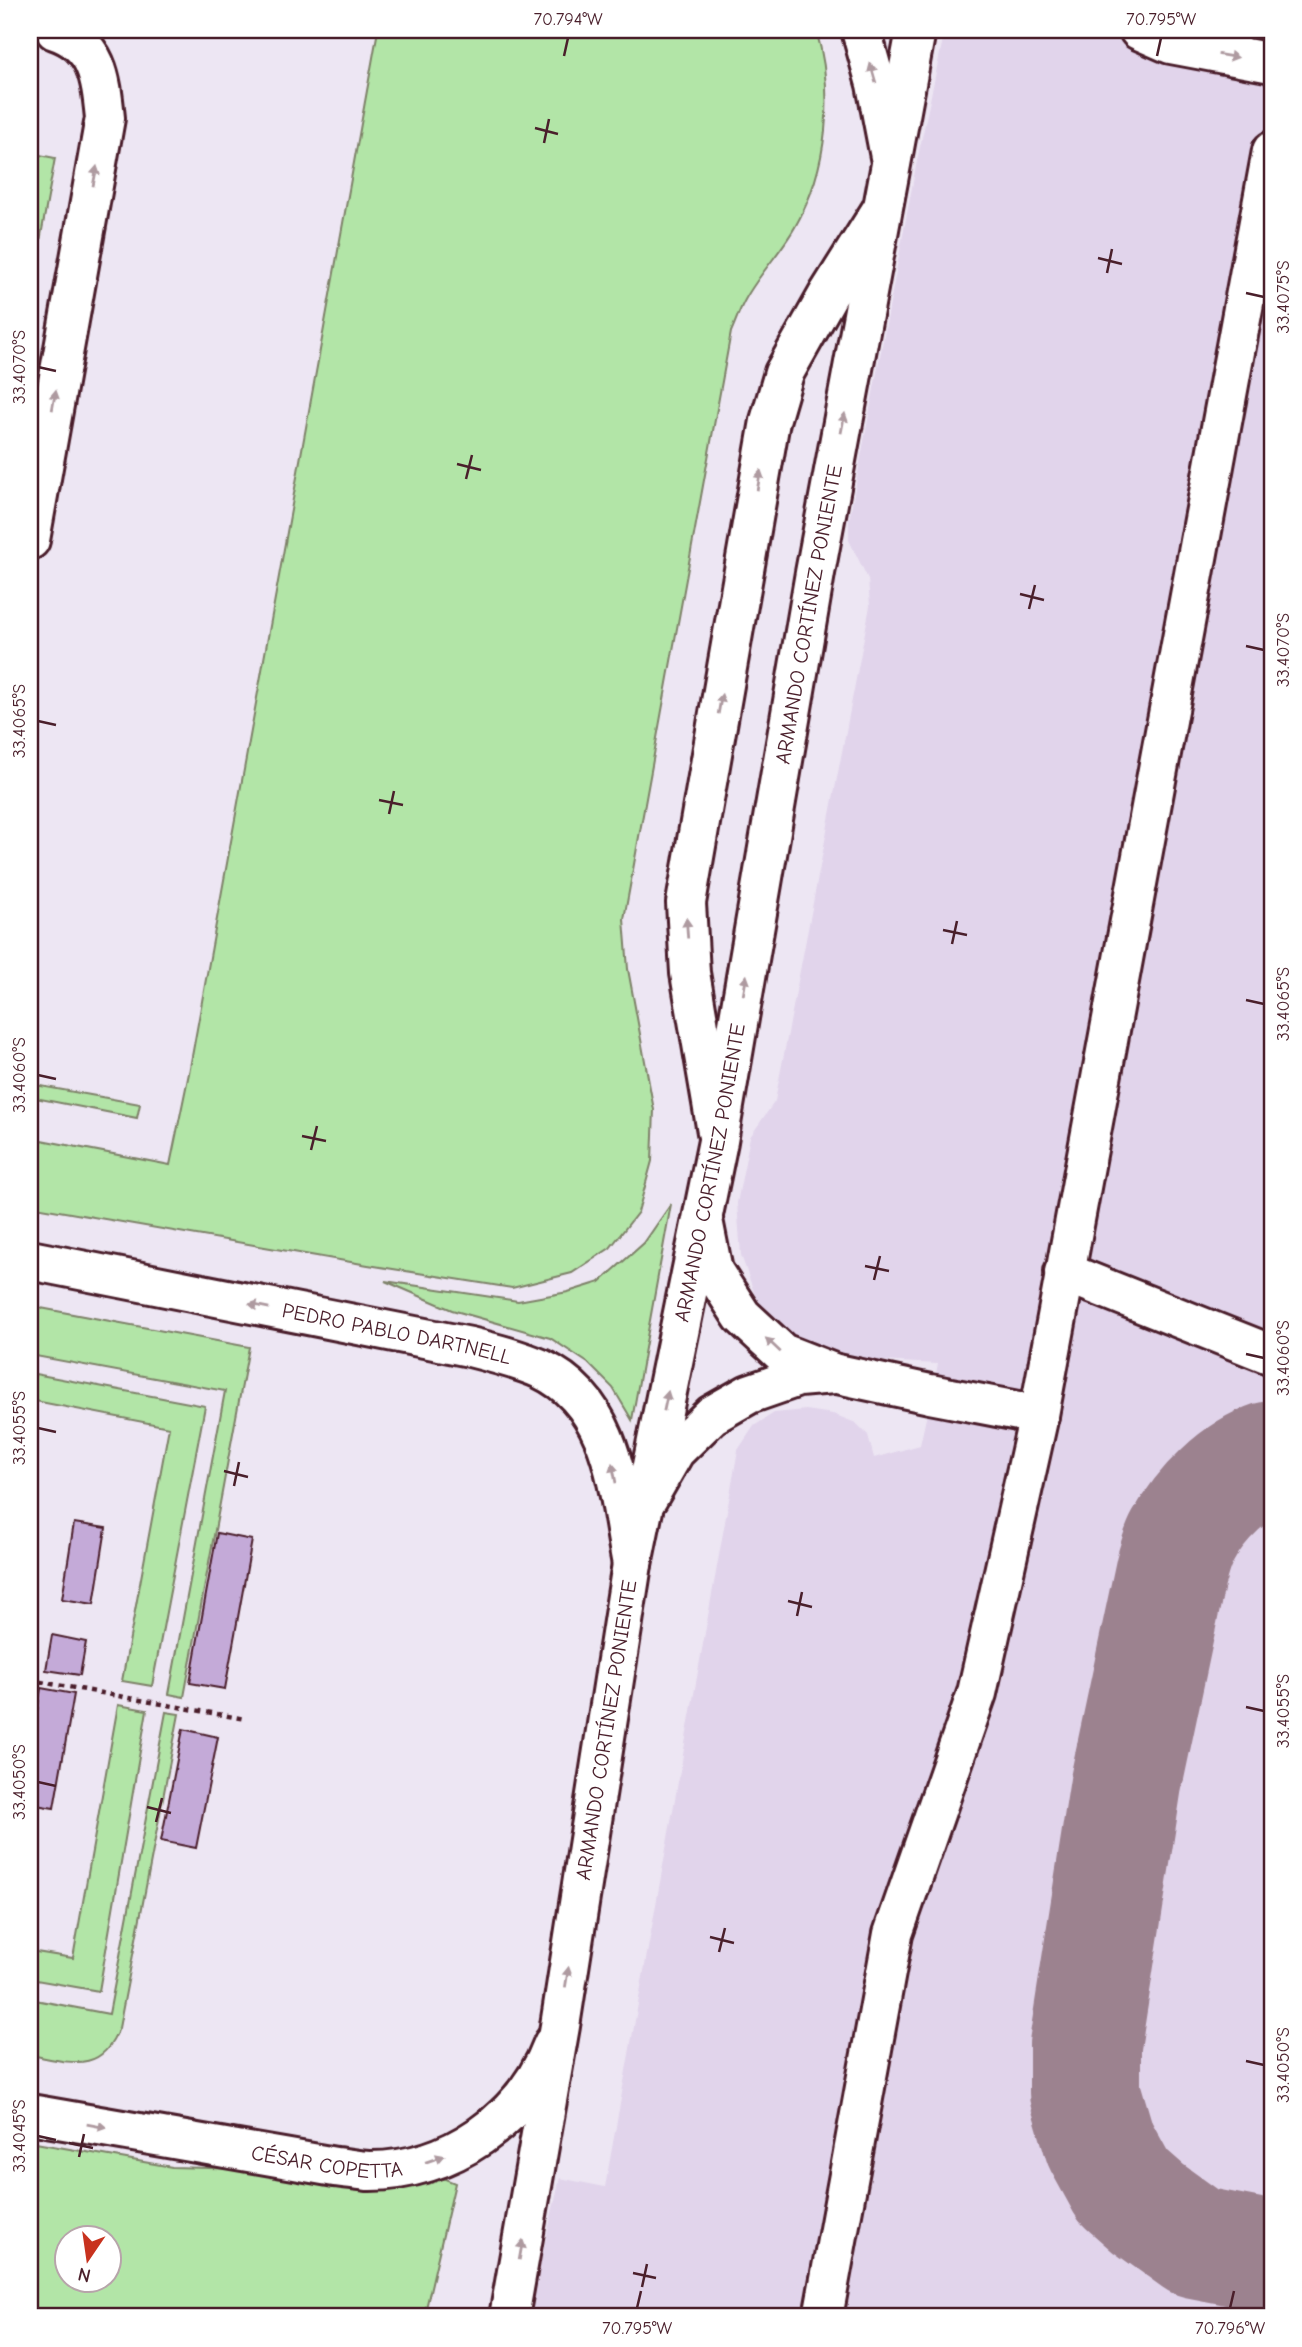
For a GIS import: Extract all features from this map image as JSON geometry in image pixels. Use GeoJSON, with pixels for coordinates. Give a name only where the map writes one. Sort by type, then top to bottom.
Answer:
{"type":"FeatureCollection","features":[{"type":"Feature","properties":{"kind":"main road"},"geometry":{"type":"LineString","coordinates":[[30,540],[105,118],[101,81],[89,52],[68,34],[55,30]]}},
{"type":"Feature","properties":{"kind":"main road"},"geometry":{"type":"LineString","coordinates":[[861,30],[876,84],[891,164]]}},
{"type":"Feature","properties":{"kind":"main road","name":"ARMANDO CORTÍNEZ PONIENTE"},"geometry":{"type":"LineString","coordinates":[[509,2317],[560,2026],[632,1564],[718,1141],[815,573],[916,30]]}},
{"type":"Feature","properties":{"kind":"main road"},"geometry":{"type":"LineString","coordinates":[[1139,30],[1171,44],[1272,64]]}},
{"type":"Feature","properties":{"kind":"main road"},"geometry":{"type":"LineString","coordinates":[[823,2317],[893,1934],[977,1693],[1038,1415],[1272,151]]}},
{"type":"Feature","properties":{"kind":"main road"},"geometry":{"type":"LineString","coordinates":[[718,1141],[690,973],[686,903],[761,468],[770,421],[784,373],[828,295],[883,209]]}},
{"type":"Feature","properties":{"kind":"main road"},"geometry":{"type":"LineString","coordinates":[[702,1220],[713,1271],[742,1316],[782,1353],[838,1374],[1038,1415]]}},
{"type":"Feature","properties":{"kind":"main road","name":"PEDRO PABLO DARTNELL"},"geometry":{"type":"LineString","coordinates":[[30,1260],[470,1347],[514,1358],[544,1370],[567,1385],[587,1405],[601,1427],[609,1450],[632,1564]]}},
{"type":"Feature","properties":{"kind":"main road"},"geometry":{"type":"LineString","coordinates":[[1064,1272],[1272,1355]]}},
{"type":"Feature","properties":{"kind":"main road"},"geometry":{"type":"LineString","coordinates":[[645,1503],[675,1451],[712,1415],[749,1394],[798,1377],[838,1374]]}},
{"type":"Feature","properties":{"kind":"main road","name":"CÉSAR COPETTA"},"geometry":{"type":"LineString","coordinates":[[30,2114],[335,2167],[368,2171],[402,2168],[435,2160],[492,2129],[534,2083],[560,2026]]}},
{"type":"Feature","properties":{"kind":"path"},"geometry":{"type":"LineString","coordinates":[[30,1680],[245,1719]]}},
{"type":"Feature","properties":{"kind":"shaded area"},"geometry":{"type":"Polygon","coordinates":[[[945,30],[1272,30],[1272,2317],[528,2317],[560,2178],[605,2187],[738,1450],[754,1426],[774,1413],[806,1410],[833,1414],[856,1423],[868,1435],[874,1458],[920,1445],[938,1364],[841,1359],[802,1343],[770,1319],[755,1295],[741,1255],[737,1203],[750,1137],[775,1101],[870,606],[868,579],[849,540],[849,520],[917,161],[945,30]]]}},
{"type":"Feature","properties":{"kind":"green space"},"geometry":{"type":"Polygon","coordinates":[[[378,30],[816,30],[825,79],[825,130],[815,181],[795,227],[746,298],[731,332],[624,919],[628,969],[654,1110],[652,1161],[638,1212],[610,1248],[572,1273],[512,1288],[30,1206],[41,1140],[170,1165],[189,1073],[378,30]]]}},
{"type":"Feature","properties":{"kind":"green space"},"geometry":{"type":"Polygon","coordinates":[[[30,153],[55,158],[30,297],[30,153]]]}},
{"type":"Feature","properties":{"kind":"green space"},"geometry":{"type":"Polygon","coordinates":[[[30,1084],[140,1104],[137,1118],[30,1097],[30,1084]]]}},
{"type":"Feature","properties":{"kind":"green space"},"geometry":{"type":"Polygon","coordinates":[[[671,1204],[632,1420],[613,1388],[588,1363],[550,1338],[452,1310],[385,1281],[518,1301],[568,1292],[600,1282],[644,1243],[671,1204]]]}},
{"type":"Feature","properties":{"kind":"green space"},"geometry":{"type":"Polygon","coordinates":[[[30,1306],[249,1347],[184,1697],[169,1694],[225,1391],[30,1355],[30,1306]]]}},
{"type":"Feature","properties":{"kind":"green space"},"geometry":{"type":"Polygon","coordinates":[[[35,1374],[205,1406],[152,1686],[122,1681],[169,1427],[30,1400],[35,1374]]]}},
{"type":"Feature","properties":{"kind":"green space"},"geometry":{"type":"Polygon","coordinates":[[[118,1705],[147,1710],[99,1991],[30,1979],[30,1951],[73,1958],[118,1705]]]}},
{"type":"Feature","properties":{"kind":"green space"},"geometry":{"type":"Polygon","coordinates":[[[166,1712],[179,1714],[119,2028],[112,2043],[93,2059],[71,2062],[30,2055],[30,1999],[109,2014],[166,1712]]]}},
{"type":"Feature","properties":{"kind":"green space"},"geometry":{"type":"Polygon","coordinates":[[[30,2142],[172,2167],[433,2174],[455,2183],[424,2317],[30,2317],[30,2142]]]}},
{"type":"Feature","properties":{"kind":"building"},"geometry":{"type":"Polygon","coordinates":[[[74,1523],[106,1528],[94,1604],[62,1599],[74,1523]]]}},
{"type":"Feature","properties":{"kind":"building"},"geometry":{"type":"Polygon","coordinates":[[[217,1533],[252,1540],[225,1689],[190,1683],[217,1533]]]}},
{"type":"Feature","properties":{"kind":"building"},"geometry":{"type":"Polygon","coordinates":[[[52,1635],[86,1642],[80,1675],[46,1670],[52,1635]]]}},
{"type":"Feature","properties":{"kind":"building"},"geometry":{"type":"Polygon","coordinates":[[[41,1688],[74,1694],[54,1808],[30,1804],[30,1751],[41,1688]]]}},
{"type":"Feature","properties":{"kind":"building"},"geometry":{"type":"Polygon","coordinates":[[[183,1729],[218,1737],[196,1848],[161,1841],[183,1729]]]}},
{"type":"Feature","properties":{"kind":"taxiway"},"geometry":{"type":"LineString","coordinates":[[1272,1457],[1232,1479],[1209,1501],[1190,1526],[1176,1554],[1126,1783],[1085,2045],[1085,2093],[1100,2144],[1123,2186],[1195,2242],[1272,2257]]}}]}
